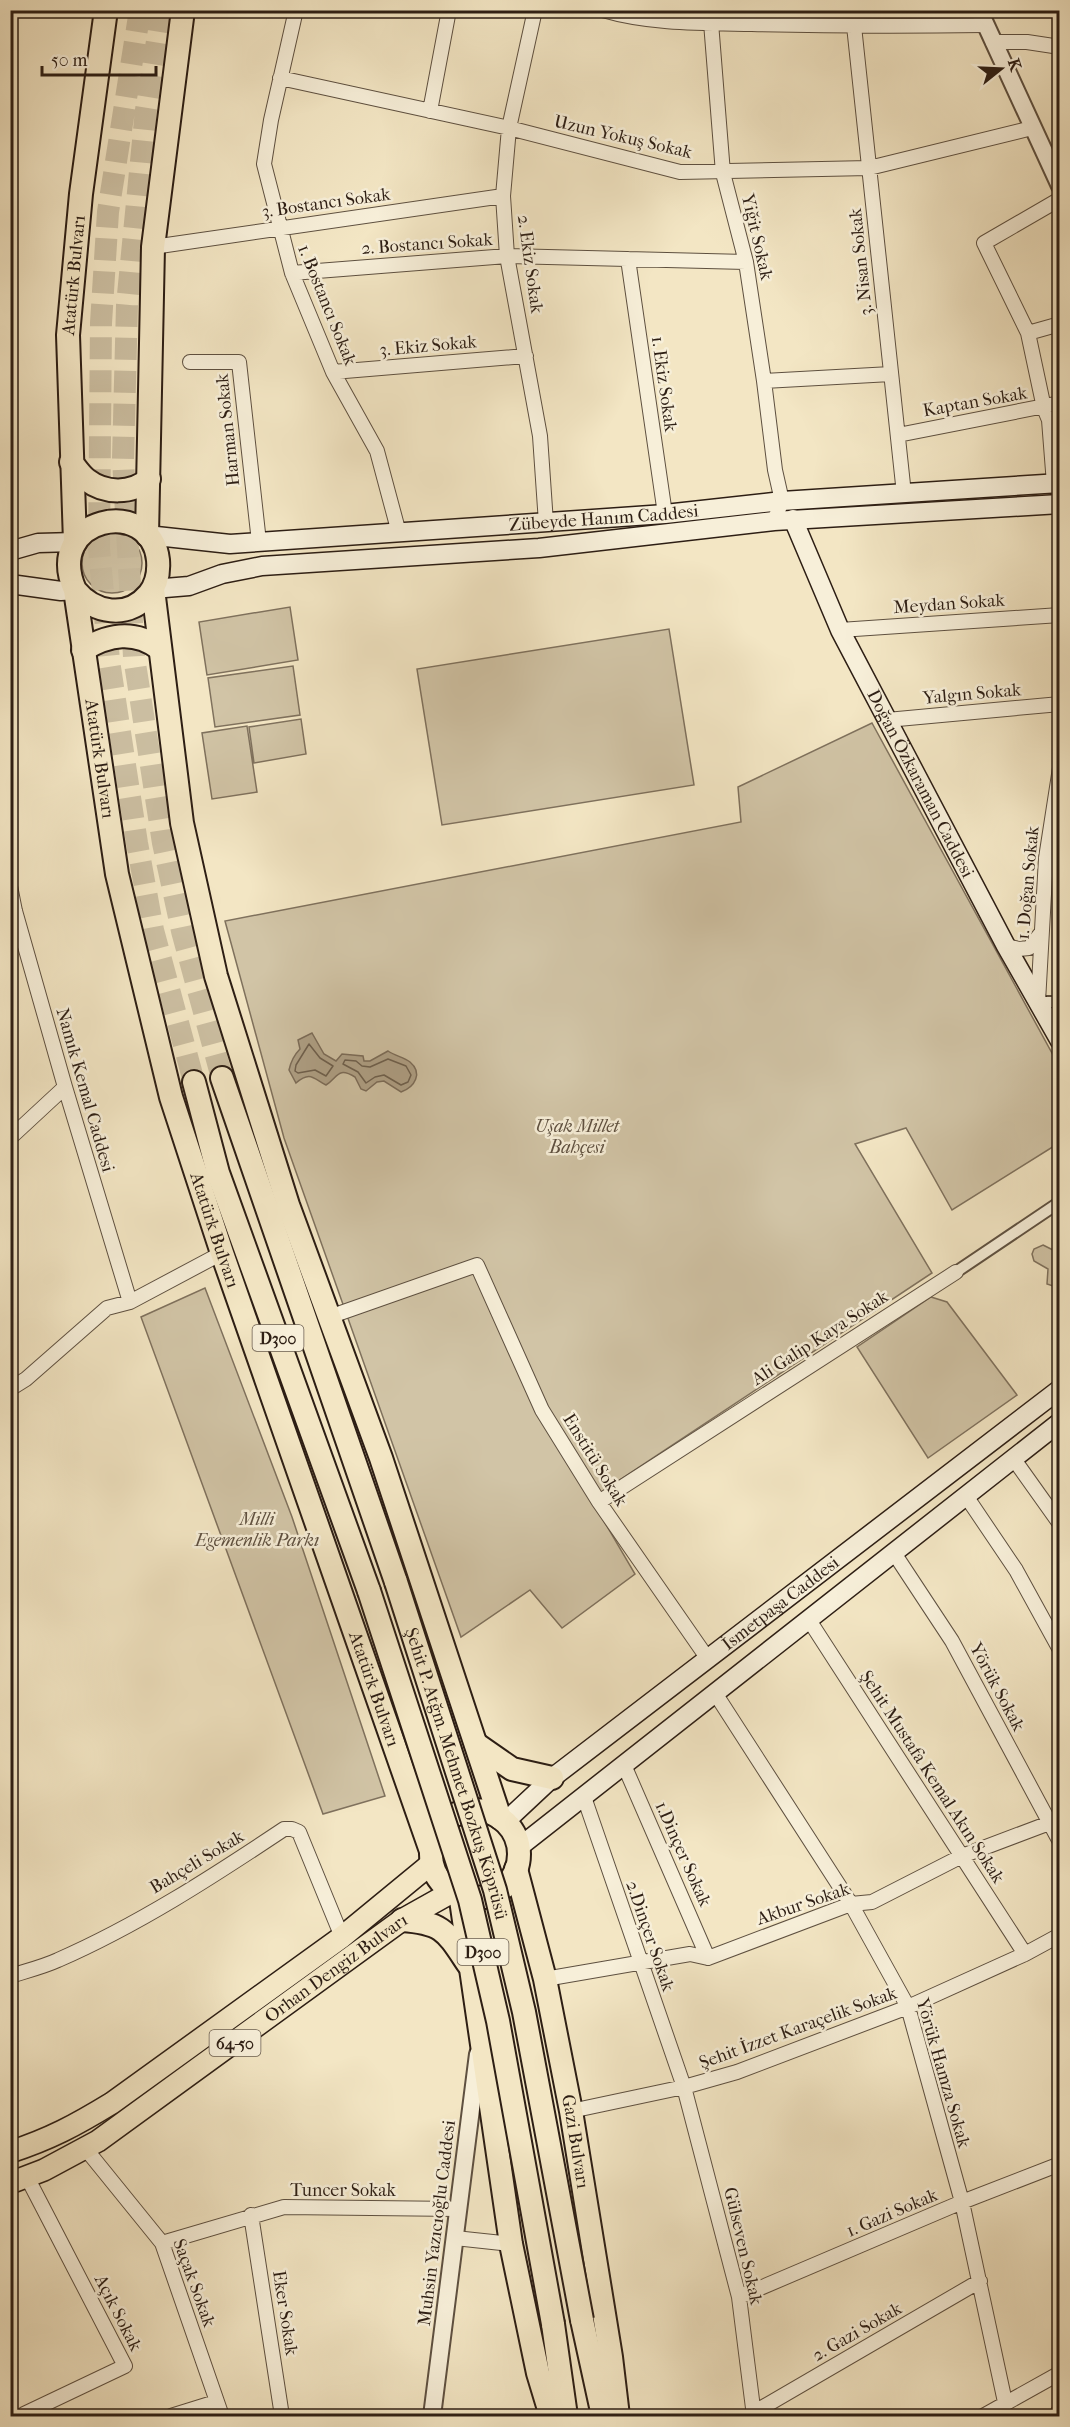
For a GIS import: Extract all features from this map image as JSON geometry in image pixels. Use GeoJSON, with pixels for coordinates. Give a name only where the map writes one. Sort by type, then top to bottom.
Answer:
{"type":"FeatureCollection","features":[{"type":"Feature","properties":{"kind":"highway","name":"Atatürk Bulvarı"},"geometry":{"type":"LineString","coordinates":[[106,10],[81,194],[68,335],[75,542],[68,566],[75,590],[117,874],[171,1097],[222,1253],[431,1857]]}},
{"type":"Feature","properties":{"kind":"highway"},"geometry":{"type":"LineString","coordinates":[[147,535],[153,247],[183,10]]}},
{"type":"Feature","properties":{"kind":"highway"},"geometry":{"type":"LineString","coordinates":[[71,462],[85,479],[109,490],[131,489],[148,479]]}},
{"type":"Feature","properties":{"kind":"highway"},"geometry":{"type":"LineString","coordinates":[[75,542],[95,524],[109,521],[123,522],[136,526],[147,535],[158,555],[157,578],[153,589],[133,607],[121,611],[107,611],[83,600],[75,590]]}},
{"type":"Feature","properties":{"kind":"highway"},"geometry":{"type":"LineString","coordinates":[[153,589],[182,823],[216,976],[288,1204],[381,1458],[502,1820],[514,1834],[517,1859],[507,1884],[493,1894],[477,1898],[456,1893],[439,1879],[431,1857],[436,1833],[441,1825],[456,1814],[465,1811],[483,1811],[502,1820]]}},
{"type":"Feature","properties":{"kind":"highway"},"geometry":{"type":"LineString","coordinates":[[83,650],[97,641],[116,636],[137,637],[150,641],[160,649]]}},
{"type":"Feature","properties":{"kind":"highway","name":"Şehit P. Atğm. Mehmet Bozkuş Köprüsü"},"geometry":{"type":"LineString","coordinates":[[222,1078],[396,1582],[495,1890],[524,2012],[582,2320],[603,2416]]}},
{"type":"Feature","properties":{"kind":"highway","name":"Atatürk Bulvarı"},"geometry":{"type":"LineString","coordinates":[[194,1082],[218,1173],[369,1591]]}},
{"type":"Feature","properties":{"kind":"highway","name":"Şehit P. Atğm. Mehmet Bozkuş Köprüsü"},"geometry":{"type":"LineString","coordinates":[[369,1591],[470,1900],[498,2021],[553,2324],[566,2416]]}},
{"type":"Feature","properties":{"kind":"highway"},"geometry":{"type":"LineString","coordinates":[[476,1744],[512,1769],[552,1778]]}},
{"type":"Feature","properties":{"kind":"highway","name":"Gazi Bulvarı"},"geometry":{"type":"LineString","coordinates":[[517,1859],[546,1979],[571,2110],[618,2416]]}},
{"type":"Feature","properties":{"kind":"highway"},"geometry":{"type":"LineString","coordinates":[[456,1893],[471,1968],[511,2244],[538,2373],[551,2416]]}},
{"type":"Feature","properties":{"kind":"highway"},"geometry":{"type":"LineString","coordinates":[[402,1920],[429,1923],[440,1928],[451,1939],[471,1968]]}},
{"type":"Feature","properties":{"kind":"highway"},"geometry":{"type":"LineString","coordinates":[[471,1968],[478,1948],[497,1936],[524,1937],[539,1952]]}},
{"type":"Feature","properties":{"kind":"main road","name":"Zübeyde Hanım Caddesi"},"geometry":{"type":"LineString","coordinates":[[147,535],[230,544],[665,514],[776,502],[1056,484]]}},
{"type":"Feature","properties":{"kind":"main road","name":"Zübeyde Hanım Caddesi"},"geometry":{"type":"LineString","coordinates":[[153,589],[189,586],[222,574],[262,566],[539,548],[784,520],[1059,504]]}},
{"type":"Feature","properties":{"kind":"main road","name":"Doğan Özkaraman Caddesi"},"geometry":{"type":"LineString","coordinates":[[784,520],[1006,946],[1059,1041]]}},
{"type":"Feature","properties":{"kind":"main road"},"geometry":{"type":"LineString","coordinates":[[10,551],[39,543],[75,542]]}},
{"type":"Feature","properties":{"kind":"main road"},"geometry":{"type":"LineString","coordinates":[[10,584],[61,591],[75,590]]}},
{"type":"Feature","properties":{"kind":"main road","name":"İsmetpaşa Caddesi"},"geometry":{"type":"LineString","coordinates":[[502,1820],[552,1778],[1059,1389]]}},
{"type":"Feature","properties":{"kind":"main road","name":"İsmetpaşa Caddesi"},"geometry":{"type":"LineString","coordinates":[[517,1859],[584,1797],[1059,1422]]}},
{"type":"Feature","properties":{"kind":"main road","name":"Orhan Dengiz Bulvarı"},"geometry":{"type":"LineString","coordinates":[[10,2152],[43,2142],[112,2103],[342,1937],[431,1857]]}},
{"type":"Feature","properties":{"kind":"main road","name":"Orhan Dengiz Bulvarı"},"geometry":{"type":"LineString","coordinates":[[19,2180],[85,2148],[157,2100],[402,1920],[456,1893]]}},
{"type":"Feature","properties":{"kind":"street","name":"1. Bostancı Sokak"},"geometry":{"type":"LineString","coordinates":[[296,10],[280,78],[264,164],[292,273],[333,372],[376,452],[399,533]]}},
{"type":"Feature","properties":{"kind":"street"},"geometry":{"type":"LineString","coordinates":[[430,111],[449,10]]}},
{"type":"Feature","properties":{"kind":"street","name":"2. Ekiz Sokak"},"geometry":{"type":"LineString","coordinates":[[535,10],[509,128],[503,196],[507,256],[540,436],[546,523]]}},
{"type":"Feature","properties":{"kind":"street"},"geometry":{"type":"LineString","coordinates":[[603,10],[628,14],[854,26],[982,18],[1059,186]]}},
{"type":"Feature","properties":{"kind":"street","name":"Yiğit Sokak"},"geometry":{"type":"LineString","coordinates":[[710,17],[723,173],[746,262],[764,381],[775,470],[776,502]]}},
{"type":"Feature","properties":{"kind":"street","name":"3. Nisan Sokak"},"geometry":{"type":"LineString","coordinates":[[854,26],[904,494]]}},
{"type":"Feature","properties":{"kind":"street"},"geometry":{"type":"LineString","coordinates":[[993,42],[1027,42],[1059,47]]}},
{"type":"Feature","properties":{"kind":"street","name":"Uzun Yokuş Sokak"},"geometry":{"type":"LineString","coordinates":[[280,78],[509,128],[680,172],[723,173],[869,168],[1032,128]]}},
{"type":"Feature","properties":{"kind":"street","name":"3. Bostancı Sokak"},"geometry":{"type":"LineString","coordinates":[[153,247],[503,196]]}},
{"type":"Feature","properties":{"kind":"street"},"geometry":{"type":"LineString","coordinates":[[1056,484],[1050,420],[1044,408],[1028,333],[984,243],[1059,199]]}},
{"type":"Feature","properties":{"kind":"street","name":"2. Bostancı Sokak"},"geometry":{"type":"LineString","coordinates":[[292,273],[507,256],[746,262]]}},
{"type":"Feature","properties":{"kind":"street","name":"1. Ekiz Sokak"},"geometry":{"type":"LineString","coordinates":[[628,259],[665,514]]}},
{"type":"Feature","properties":{"kind":"street"},"geometry":{"type":"LineString","coordinates":[[1028,333],[1059,324]]}},
{"type":"Feature","properties":{"kind":"street","name":"3. Ekiz Sokak"},"geometry":{"type":"LineString","coordinates":[[333,372],[526,356]]}},
{"type":"Feature","properties":{"kind":"street","name":"Harman Sokak"},"geometry":{"type":"LineString","coordinates":[[190,362],[239,362],[259,542]]}},
{"type":"Feature","properties":{"kind":"street"},"geometry":{"type":"LineString","coordinates":[[764,381],[891,374]]}},
{"type":"Feature","properties":{"kind":"street","name":"Kaptan Sokak"},"geometry":{"type":"LineString","coordinates":[[898,435],[1044,408],[1059,403]]}},
{"type":"Feature","properties":{"kind":"street"},"geometry":{"type":"LineString","coordinates":[[776,502],[784,520]]}},
{"type":"Feature","properties":{"kind":"street","name":"Meydan Sokak"},"geometry":{"type":"LineString","coordinates":[[840,630],[1059,615]]}},
{"type":"Feature","properties":{"kind":"street","name":"Yalgın Sokak"},"geometry":{"type":"LineString","coordinates":[[887,720],[1059,704]]}},
{"type":"Feature","properties":{"kind":"street","name":"1. Doğan Sokak"},"geometry":{"type":"LineString","coordinates":[[1038,1002],[1041,933],[1053,859],[1059,769]]}},
{"type":"Feature","properties":{"kind":"street","name":"Namık Kemal Caddesi"},"geometry":{"type":"LineString","coordinates":[[10,886],[13,910],[130,1302]]}},
{"type":"Feature","properties":{"kind":"street"},"geometry":{"type":"LineString","coordinates":[[1006,946],[1019,949],[1029,948],[1041,933]]}},
{"type":"Feature","properties":{"kind":"street"},"geometry":{"type":"LineString","coordinates":[[1038,1002],[1059,1002]]}},
{"type":"Feature","properties":{"kind":"street"},"geometry":{"type":"LineString","coordinates":[[10,1138],[65,1087]]}},
{"type":"Feature","properties":{"kind":"street","name":"Ali Galip Kaya Sokak"},"geometry":{"type":"LineString","coordinates":[[599,1502],[956,1272],[1059,1202]]}},
{"type":"Feature","properties":{"kind":"street"},"geometry":{"type":"LineString","coordinates":[[10,1389],[26,1379],[107,1308],[130,1302],[222,1253]]}},
{"type":"Feature","properties":{"kind":"street","name":"Enstitü Sokak"},"geometry":{"type":"LineString","coordinates":[[329,1317],[477,1265],[542,1410],[599,1502],[708,1659]]}},
{"type":"Feature","properties":{"kind":"street"},"geometry":{"type":"LineString","coordinates":[[1013,1458],[1059,1524]]}},
{"type":"Feature","properties":{"kind":"street"},"geometry":{"type":"LineString","coordinates":[[966,1496],[1016,1570],[1059,1647]]}},
{"type":"Feature","properties":{"kind":"street","name":"Yörük Sokak"},"geometry":{"type":"LineString","coordinates":[[894,1553],[952,1641],[1054,1821],[1059,1842]]}},
{"type":"Feature","properties":{"kind":"street","name":"Şehit Mustafa Kemal Akın Sokak"},"geometry":{"type":"LineString","coordinates":[[809,1620],[1025,1954]]}},
{"type":"Feature","properties":{"kind":"street","name":"Yörük Hamza Sokak"},"geometry":{"type":"LineString","coordinates":[[715,1693],[851,1904],[908,2007],[962,2202],[1005,2402]]}},
{"type":"Feature","properties":{"kind":"street","name":"1.Dinçer Sokak"},"geometry":{"type":"LineString","coordinates":[[624,1765],[708,1958]]}},
{"type":"Feature","properties":{"kind":"street","name":"2.Dinçer Sokak"},"geometry":{"type":"LineString","coordinates":[[584,1797],[684,2087]]}},
{"type":"Feature","properties":{"kind":"street","name":"Akbur Sokak"},"geometry":{"type":"LineString","coordinates":[[546,1979],[690,1954],[708,1958],[851,1904],[872,1902],[962,1856],[1054,1821]]}},
{"type":"Feature","properties":{"kind":"street","name":"Bahçeli Sokak"},"geometry":{"type":"LineString","coordinates":[[10,1976],[58,1960],[128,1924],[207,1880],[284,1829],[299,1832],[342,1937]]}},
{"type":"Feature","properties":{"kind":"street","name":"Şehit İzzet Karaçelik Sokak"},"geometry":{"type":"LineString","coordinates":[[571,2110],[684,2087],[737,2072],[908,2007],[1025,1954],[1059,1935]]}},
{"type":"Feature","properties":{"kind":"street","name":"Muhsin Yazıcıoğlu Caddesi"},"geometry":{"type":"LineString","coordinates":[[432,2416],[480,2035]]}},
{"type":"Feature","properties":{"kind":"street","name":"Gülseven Sokak"},"geometry":{"type":"LineString","coordinates":[[684,2087],[739,2297],[753,2415]]}},
{"type":"Feature","properties":{"kind":"street","name":"Saçak Sokak"},"geometry":{"type":"LineString","coordinates":[[85,2148],[162,2243],[222,2416]]}},
{"type":"Feature","properties":{"kind":"street","name":"1. Gazi Sokak"},"geometry":{"type":"LineString","coordinates":[[739,2297],[962,2202],[1059,2164]]}},
{"type":"Feature","properties":{"kind":"street","name":"Açık Sokak"},"geometry":{"type":"LineString","coordinates":[[19,2180],[125,2366],[26,2415]]}},
{"type":"Feature","properties":{"kind":"street","name":"Tuncer Sokak"},"geometry":{"type":"LineString","coordinates":[[162,2243],[284,2207],[458,2209]]}},
{"type":"Feature","properties":{"kind":"street","name":"Eker Sokak"},"geometry":{"type":"LineString","coordinates":[[251,2215],[282,2416]]}},
{"type":"Feature","properties":{"kind":"street"},"geometry":{"type":"LineString","coordinates":[[455,2238],[511,2244]]}},
{"type":"Feature","properties":{"kind":"street","name":"2. Gazi Sokak"},"geometry":{"type":"LineString","coordinates":[[753,2415],[980,2281]]}},
{"type":"Feature","properties":{"kind":"street"},"geometry":{"type":"LineString","coordinates":[[983,2416],[1059,2373]]}},
{"type":"Feature","properties":{"kind":"street"},"geometry":{"type":"LineString","coordinates":[[171,2416],[216,2402]]}},
{"type":"Feature","properties":{"kind":"street"},"geometry":{"type":"LineString","coordinates":[[10,2408],[26,2415]]}},
{"type":"Feature","properties":{"kind":"street"},"geometry":{"type":"LineString","coordinates":[[1056,2416],[1059,2408]]}},
{"type":"Feature","properties":{"kind":"green space"},"geometry":{"type":"Polygon","coordinates":[[[106,533],[118,533],[129,538],[137,546],[142,563],[140,575],[129,588],[118,593],[106,593],[95,588],[87,580],[82,569],[82,557],[87,546],[95,538],[106,533]]]}},
{"type":"Feature","properties":{"kind":"green space"},"geometry":{"type":"Polygon","coordinates":[[[290,607],[298,660],[207,675],[199,622],[290,607]]]}},
{"type":"Feature","properties":{"kind":"green space"},"geometry":{"type":"Polygon","coordinates":[[[669,629],[694,785],[442,825],[417,669],[669,629]]]}},
{"type":"Feature","properties":{"kind":"green space"},"geometry":{"type":"Polygon","coordinates":[[[293,666],[300,715],[215,727],[208,678],[293,666]]]}},
{"type":"Feature","properties":{"kind":"green space"},"geometry":{"type":"Polygon","coordinates":[[[301,719],[306,754],[254,763],[249,727],[301,719]]]}},
{"type":"Feature","properties":{"kind":"green space","name":"Uşak Millet Bahçesi"},"geometry":{"type":"Polygon","coordinates":[[[872,723],[1059,1066],[1059,1143],[952,1210],[906,1128],[855,1144],[932,1273],[591,1499],[635,1574],[562,1628],[530,1590],[461,1637],[284,1138],[225,921],[741,822],[738,787],[872,723]]]}},
{"type":"Feature","properties":{"kind":"green space"},"geometry":{"type":"Polygon","coordinates":[[[247,726],[257,792],[212,799],[202,733],[247,726]]]}},
{"type":"Feature","properties":{"kind":"green space"},"geometry":{"type":"Polygon","coordinates":[[[1043,1245],[1055,1251],[1059,1248],[1059,1288],[1047,1284],[1048,1269],[1034,1261],[1032,1254],[1034,1249],[1043,1245]]]}},
{"type":"Feature","properties":{"kind":"green space","name":"Milli Egemenlik Parkı"},"geometry":{"type":"Polygon","coordinates":[[[205,1288],[292,1517],[385,1796],[323,1814],[141,1317],[205,1288]]]}},
{"type":"Feature","properties":{"kind":"green space"},"geometry":{"type":"Polygon","coordinates":[[[931,1297],[947,1302],[1017,1395],[928,1458],[857,1347],[931,1297]]]}},
{"type":"Feature","properties":{"kind":"water"},"geometry":{"type":"Polygon","coordinates":[[[312,1033],[324,1054],[336,1061],[342,1054],[363,1056],[364,1061],[370,1061],[388,1051],[414,1066],[416,1079],[410,1087],[401,1092],[384,1081],[377,1082],[366,1091],[361,1089],[355,1077],[345,1073],[338,1074],[326,1085],[308,1077],[296,1083],[289,1070],[293,1058],[300,1049],[298,1040],[312,1033]]]}},
{"type":"Feature","properties":{"kind":"tunnel"},"geometry":{"type":"LineString","coordinates":[[140,10],[108,212],[101,323],[99,548],[109,661],[137,843],[153,930],[194,1082]]}},
{"type":"Feature","properties":{"kind":"tunnel"},"geometry":{"type":"LineString","coordinates":[[162,10],[146,110],[127,305],[123,459],[134,657],[163,843],[182,931],[222,1078]]}}]}
